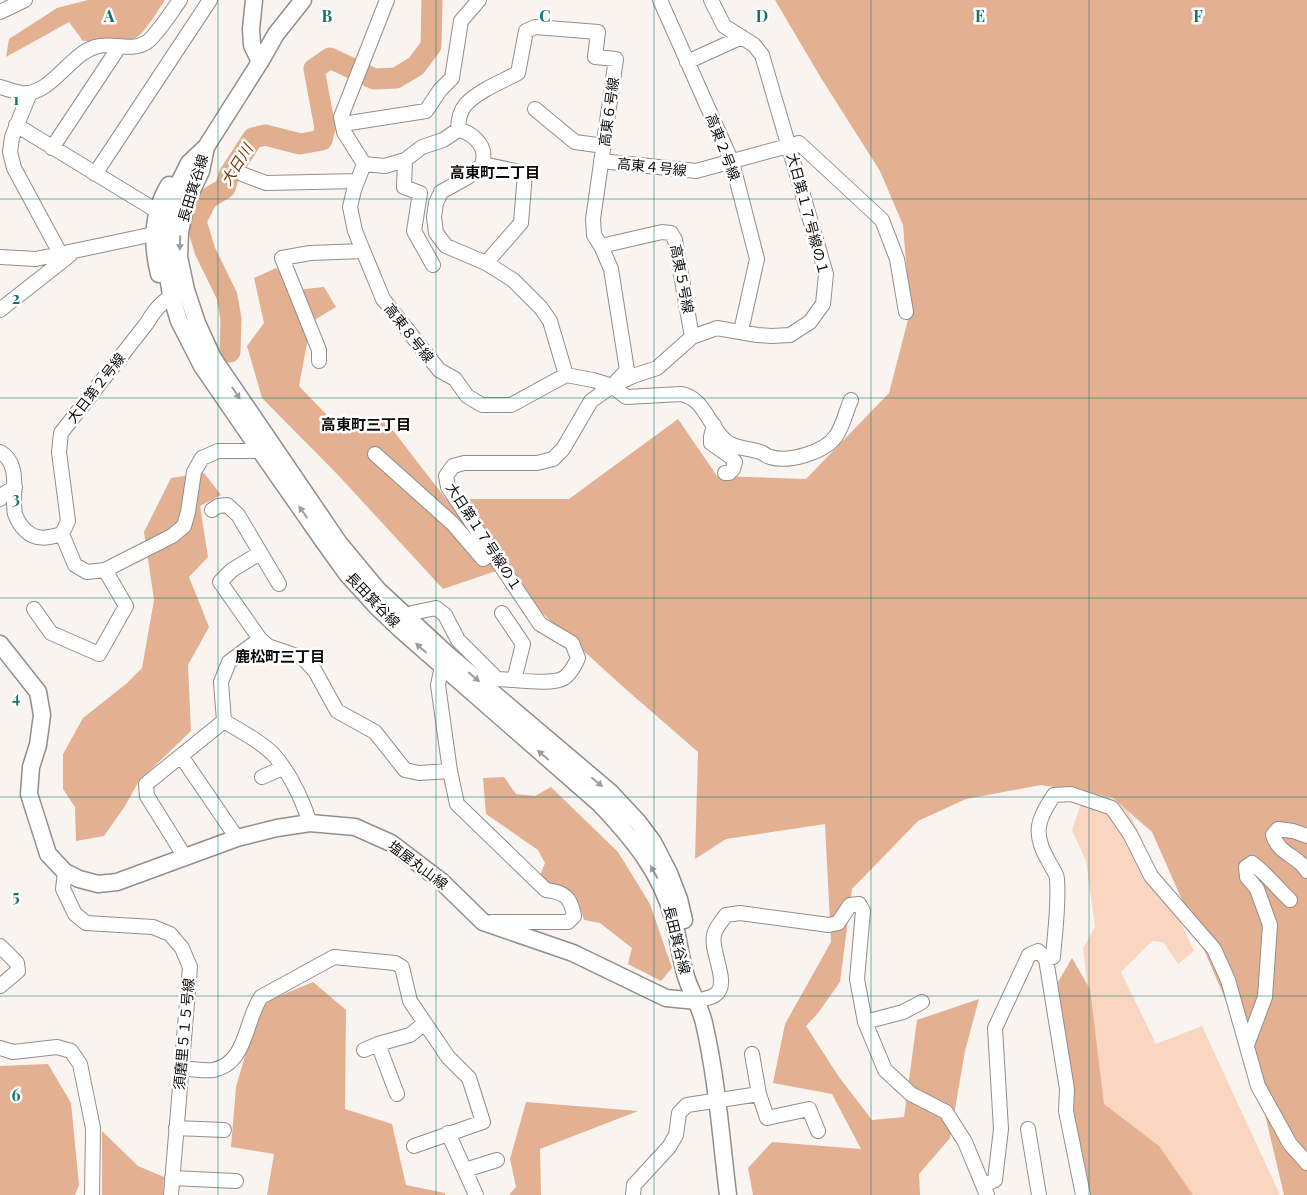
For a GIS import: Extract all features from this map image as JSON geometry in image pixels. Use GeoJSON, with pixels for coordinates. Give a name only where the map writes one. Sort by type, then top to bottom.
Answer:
{"type":"FeatureCollection","features":[{"type":"Feature","properties":{"kind":"street"},"geometry":{"type":"LineString","coordinates":[[0,12],[25,0]]}},
{"type":"Feature","properties":{"kind":"street"},"geometry":{"type":"LineString","coordinates":[[0,86],[21,93],[30,93],[40,90],[82,54],[96,46],[138,47],[149,41],[180,0]]}},
{"type":"Feature","properties":{"kind":"street"},"geometry":{"type":"LineString","coordinates":[[95,174],[210,0]]}},
{"type":"Feature","properties":{"kind":"street"},"geometry":{"type":"LineString","coordinates":[[254,0],[251,30],[252,45],[260,62]]}},
{"type":"Feature","properties":{"kind":"street","name":"長田箕谷線"},"geometry":{"type":"LineString","coordinates":[[303,0],[276,34],[206,146],[189,163],[174,198],[167,224],[165,257],[178,293],[197,323],[213,358],[227,379],[339,543],[378,590],[447,654],[610,792],[638,822],[653,842],[669,873],[679,900],[696,974],[697,1001]]}},
{"type":"Feature","properties":{"kind":"street"},"geometry":{"type":"LineString","coordinates":[[386,0],[343,119],[344,132],[364,164],[385,166],[405,160],[422,147],[443,140],[458,130],[465,131],[474,138],[483,150],[482,164],[468,177],[441,192],[436,203],[434,217],[436,233],[446,246],[486,263],[513,280],[542,308],[550,321],[566,375],[612,386],[626,397],[689,395],[698,402],[720,435],[734,446],[762,452],[769,457],[784,459],[823,449],[836,436],[851,400]]}},
{"type":"Feature","properties":{"kind":"street"},"geometry":{"type":"LineString","coordinates":[[343,119],[426,112],[440,90],[452,78],[461,21],[479,0]]}},
{"type":"Feature","properties":{"kind":"street","name":"高東２号線"},"geometry":{"type":"LineString","coordinates":[[660,0],[732,162],[757,259],[741,331]]}},
{"type":"Feature","properties":{"kind":"street","name":"大日第１７号線の１"},"geometry":{"type":"LineString","coordinates":[[514,680],[551,682],[564,678],[574,668],[578,658],[572,644],[540,624],[448,487],[446,476],[453,466],[464,463],[538,463],[553,458],[563,449],[591,401],[612,386],[657,368],[692,337],[717,328],[772,336],[790,335],[810,322],[823,304],[826,274],[762,55],[742,37],[724,26],[711,0]]}},
{"type":"Feature","properties":{"kind":"street","name":"高東６号線"},"geometry":{"type":"LineString","coordinates":[[458,130],[458,120],[465,105],[482,92],[518,73],[526,31],[535,27],[598,32],[595,57],[616,59],[593,219],[594,236],[601,246],[611,269],[627,370],[612,386]]}},
{"type":"Feature","properties":{"kind":"street"},"geometry":{"type":"LineString","coordinates":[[687,62],[742,37]]}},
{"type":"Feature","properties":{"kind":"street"},"geometry":{"type":"LineString","coordinates":[[52,148],[119,47]]}},
{"type":"Feature","properties":{"kind":"street"},"geometry":{"type":"LineString","coordinates":[[30,93],[16,125],[10,152],[14,168],[66,254]]}},
{"type":"Feature","properties":{"kind":"street"},"geometry":{"type":"LineString","coordinates":[[535,109],[575,142],[604,146]]}},
{"type":"Feature","properties":{"kind":"street"},"geometry":{"type":"LineString","coordinates":[[16,125],[157,211]]}},
{"type":"Feature","properties":{"kind":"street"},"geometry":{"type":"LineString","coordinates":[[789,144],[799,142],[882,220],[897,259],[906,312]]}},
{"type":"Feature","properties":{"kind":"street","name":"高東４号線"},"geometry":{"type":"LineString","coordinates":[[601,162],[696,171],[789,144]]}},
{"type":"Feature","properties":{"kind":"street","name":"長田箕谷線"},"geometry":{"type":"LineString","coordinates":[[206,146],[201,171],[186,203],[180,232],[179,321],[202,366],[348,574],[378,608],[600,804],[636,844],[663,890],[673,919],[685,976],[697,1001],[704,1023],[718,1100],[728,1195]]}},
{"type":"Feature","properties":{"kind":"street"},"geometry":{"type":"LineString","coordinates":[[405,160],[404,187],[420,193],[414,231],[433,265]]}},
{"type":"Feature","properties":{"kind":"street"},"geometry":{"type":"LineString","coordinates":[[178,293],[160,279],[154,253],[154,234],[157,211],[163,195],[178,172],[189,163]]}},
{"type":"Feature","properties":{"kind":"street","name":"高東８号線"},"geometry":{"type":"LineString","coordinates":[[364,164],[357,181],[350,208],[354,231],[383,299],[439,370],[455,379],[467,396],[482,405],[511,404],[566,375]]}},
{"type":"Feature","properties":{"kind":"street"},"geometry":{"type":"LineString","coordinates":[[482,164],[525,173],[520,223],[486,263]]}},
{"type":"Feature","properties":{"kind":"street"},"geometry":{"type":"LineString","coordinates":[[242,174],[266,183],[357,181]]}},
{"type":"Feature","properties":{"kind":"street","name":"高東５号線"},"geometry":{"type":"LineString","coordinates":[[601,246],[662,232],[671,233],[675,240],[692,337]]}},
{"type":"Feature","properties":{"kind":"street"},"geometry":{"type":"LineString","coordinates":[[0,257],[36,259],[154,234]]}},
{"type":"Feature","properties":{"kind":"street"},"geometry":{"type":"LineString","coordinates":[[319,361],[319,350],[282,258],[310,253],[363,251]]}},
{"type":"Feature","properties":{"kind":"street"},"geometry":{"type":"LineString","coordinates":[[0,310],[66,254]]}},
{"type":"Feature","properties":{"kind":"street","name":"大日第２号線"},"geometry":{"type":"LineString","coordinates":[[62,534],[68,521],[59,452],[61,433],[159,306],[178,293]]}},
{"type":"Feature","properties":{"kind":"street"},"geometry":{"type":"LineString","coordinates":[[714,425],[711,443],[735,462],[733,469],[729,473],[724,473]]}},
{"type":"Feature","properties":{"kind":"street"},"geometry":{"type":"LineString","coordinates":[[0,452],[4,454],[12,467],[15,487],[15,514],[20,525],[31,536],[45,539],[62,534],[75,565],[87,572],[105,570],[172,536],[184,526],[194,472],[202,458],[218,451],[261,451]]}},
{"type":"Feature","properties":{"kind":"street"},"geometry":{"type":"LineString","coordinates":[[375,454],[453,524],[484,559],[493,553]]}},
{"type":"Feature","properties":{"kind":"street"},"geometry":{"type":"LineString","coordinates":[[0,499],[2,495],[15,487]]}},
{"type":"Feature","properties":{"kind":"street"},"geometry":{"type":"LineString","coordinates":[[212,510],[218,506],[227,505],[238,515],[279,584]]}},
{"type":"Feature","properties":{"kind":"street"},"geometry":{"type":"LineString","coordinates":[[260,553],[232,570],[220,582],[260,639],[268,646],[303,658],[315,671],[337,711],[376,732],[405,770],[419,772],[450,771]]}},
{"type":"Feature","properties":{"kind":"street"},"geometry":{"type":"LineString","coordinates":[[34,608],[51,632],[99,654],[126,606],[105,570]]}},
{"type":"Feature","properties":{"kind":"street"},"geometry":{"type":"LineString","coordinates":[[409,620],[412,613],[436,608],[445,615],[458,640],[497,679],[514,680],[523,644],[502,613]]}},
{"type":"Feature","properties":{"kind":"street"},"geometry":{"type":"LineString","coordinates":[[224,722],[221,682],[229,662],[260,639]]}},
{"type":"Feature","properties":{"kind":"street"},"geometry":{"type":"LineString","coordinates":[[0,644],[38,692],[42,715],[38,744],[31,767],[29,794],[48,854],[65,872]]}},
{"type":"Feature","properties":{"kind":"street"},"geometry":{"type":"LineString","coordinates":[[442,666],[438,685],[450,771],[457,804],[546,890],[559,892],[572,903],[574,916],[568,922],[483,922]]}},
{"type":"Feature","properties":{"kind":"street"},"geometry":{"type":"LineString","coordinates":[[185,857],[148,796],[146,784],[224,722]]}},
{"type":"Feature","properties":{"kind":"street"},"geometry":{"type":"LineString","coordinates":[[224,722],[254,739],[272,754],[283,768],[304,804],[310,823]]}},
{"type":"Feature","properties":{"kind":"street"},"geometry":{"type":"LineString","coordinates":[[181,756],[237,838]]}},
{"type":"Feature","properties":{"kind":"street"},"geometry":{"type":"LineString","coordinates":[[262,777],[283,768]]}},
{"type":"Feature","properties":{"kind":"street"},"geometry":{"type":"LineString","coordinates":[[1046,959],[1053,957],[1057,877],[1041,849],[1038,836],[1042,813],[1054,795],[1071,794],[1112,808],[1130,834],[1151,876],[1214,949],[1228,980],[1258,1086],[1290,1144],[1307,1163]]}},
{"type":"Feature","properties":{"kind":"street","name":"塩屋丸山線"},"geometry":{"type":"LineString","coordinates":[[65,872],[79,879],[98,884],[117,882],[237,838],[277,828],[310,823],[355,828],[391,843],[441,882],[483,922],[573,953],[666,998],[697,1001]]}},
{"type":"Feature","properties":{"kind":"street"},"geometry":{"type":"LineString","coordinates":[[1307,836],[1293,831],[1278,830],[1273,835],[1276,845],[1304,866],[1307,871]]}},
{"type":"Feature","properties":{"kind":"street"},"geometry":{"type":"LineString","coordinates":[[1246,1045],[1265,997],[1270,925],[1256,889],[1247,876],[1246,867],[1252,863],[1260,868],[1290,900]]}},
{"type":"Feature","properties":{"kind":"street","name":"須磨里５１５号線"},"geometry":{"type":"LineString","coordinates":[[65,872],[63,889],[75,914],[86,923],[153,927],[170,934],[182,948],[190,967],[171,1195]]}},
{"type":"Feature","properties":{"kind":"street"},"geometry":{"type":"LineString","coordinates":[[697,1001],[716,994],[720,988],[722,980],[713,949],[714,934],[726,915],[740,913],[829,925],[838,923],[850,905],[859,904],[863,911],[857,979],[866,1022],[884,1070],[911,1094],[946,1112],[965,1142],[985,1190],[995,1180],[1001,1129],[995,1028],[1029,955],[1038,951],[1046,959],[1067,1089],[1066,1111],[1083,1195]]}},
{"type":"Feature","properties":{"kind":"street"},"geometry":{"type":"LineString","coordinates":[[0,946],[17,963],[18,971],[0,986]]}},
{"type":"Feature","properties":{"kind":"street"},"geometry":{"type":"LineString","coordinates":[[181,1068],[212,1070],[227,1066],[236,1056],[255,1006],[261,997],[334,957],[395,963],[402,967],[410,1001],[448,1057],[469,1078],[483,1122],[414,1146]]}},
{"type":"Feature","properties":{"kind":"street"},"geometry":{"type":"LineString","coordinates":[[866,1022],[903,1012],[922,1002]]}},
{"type":"Feature","properties":{"kind":"street"},"geometry":{"type":"LineString","coordinates":[[364,1050],[410,1035],[425,1023]]}},
{"type":"Feature","properties":{"kind":"street"},"geometry":{"type":"LineString","coordinates":[[378,1044],[397,1094]]}},
{"type":"Feature","properties":{"kind":"street"},"geometry":{"type":"LineString","coordinates":[[0,1048],[13,1052],[57,1047],[71,1051],[80,1064],[93,1128],[92,1195]]}},
{"type":"Feature","properties":{"kind":"street"},"geometry":{"type":"LineString","coordinates":[[752,1054],[759,1094],[767,1118],[809,1109],[818,1131]]}},
{"type":"Feature","properties":{"kind":"street"},"geometry":{"type":"LineString","coordinates":[[633,1195],[634,1185],[673,1141],[676,1135],[679,1113],[687,1106],[759,1094]]}},
{"type":"Feature","properties":{"kind":"street"},"geometry":{"type":"LineString","coordinates":[[176,1128],[224,1130]]}},
{"type":"Feature","properties":{"kind":"street"},"geometry":{"type":"LineString","coordinates":[[1028,1129],[1039,1195]]}},
{"type":"Feature","properties":{"kind":"street"},"geometry":{"type":"LineString","coordinates":[[448,1133],[476,1195]]}},
{"type":"Feature","properties":{"kind":"street"},"geometry":{"type":"LineString","coordinates":[[465,1170],[497,1160]]}},
{"type":"Feature","properties":{"kind":"street"},"geometry":{"type":"LineString","coordinates":[[172,1178],[236,1181]]}},
{"type":"Feature","properties":{"kind":"shaded area"},"geometry":{"type":"Polygon","coordinates":[[[88,0],[165,0],[144,30],[133,39],[83,41],[69,22],[6,57],[9,39],[57,8],[88,0]]]}},
{"type":"Feature","properties":{"kind":"shaded area"},"geometry":{"type":"Polygon","coordinates":[[[775,0],[1307,0],[1307,1195],[1284,1195],[1253,1064],[1152,832],[1112,797],[1041,785],[966,799],[918,821],[852,889],[840,982],[818,1013],[806,1026],[839,1077],[872,1120],[904,1117],[917,1020],[979,999],[965,1051],[950,1138],[919,1174],[920,1195],[753,1195],[748,1168],[772,1142],[861,1149],[832,1094],[773,1083],[785,1024],[831,942],[825,824],[726,839],[695,859],[698,752],[496,571],[443,589],[339,476],[262,398],[247,346],[264,323],[254,278],[276,268],[296,290],[324,287],[336,307],[311,322],[299,386],[345,434],[385,420],[446,499],[569,499],[678,419],[717,476],[806,479],[889,393],[910,312],[903,225],[880,171],[821,78],[775,0]]]}},
{"type":"Feature","properties":{"kind":"shaded area"},"geometry":{"type":"Polygon","coordinates":[[[204,473],[221,495],[200,506],[208,557],[189,577],[209,627],[188,665],[191,731],[139,781],[125,806],[104,836],[76,841],[75,807],[63,789],[63,754],[83,718],[126,684],[142,668],[154,600],[144,532],[171,478],[204,473]]]}},
{"type":"Feature","properties":{"kind":"shaded area"},"geometry":{"type":"Polygon","coordinates":[[[504,777],[516,794],[535,796],[551,787],[618,852],[650,904],[672,968],[661,981],[628,964],[632,948],[600,923],[584,920],[578,902],[560,887],[549,888],[539,878],[545,863],[538,850],[486,814],[483,778],[504,777]]]}},
{"type":"Feature","properties":{"kind":"shaded area"},"geometry":{"type":"Polygon","coordinates":[[[1088,784],[1126,806],[1194,951],[1178,964],[1163,942],[1152,941],[1121,972],[1156,1044],[1202,1026],[1280,1195],[1189,1195],[1102,1108],[1083,948],[1095,927],[1086,861],[1072,830],[1088,784]]]}},
{"type":"Feature","properties":{"kind":"shaded area"},"geometry":{"type":"Polygon","coordinates":[[[1072,958],[1090,989],[1104,1104],[1159,1146],[1193,1195],[1088,1195],[1068,1111],[1058,982],[1072,958]]]}},
{"type":"Feature","properties":{"kind":"shaded area"},"geometry":{"type":"Polygon","coordinates":[[[313,982],[346,1010],[345,1109],[392,1124],[406,1185],[445,1193],[445,1195],[267,1195],[274,1154],[231,1147],[236,1087],[260,1004],[313,982]]]}},
{"type":"Feature","properties":{"kind":"shaded area"},"geometry":{"type":"Polygon","coordinates":[[[48,1064],[71,1103],[79,1185],[75,1195],[0,1195],[0,1066],[48,1064]]]}},
{"type":"Feature","properties":{"kind":"shaded area"},"geometry":{"type":"Polygon","coordinates":[[[526,1102],[638,1111],[540,1149],[541,1195],[509,1195],[516,1187],[510,1159],[526,1102]]]}},
{"type":"Feature","properties":{"kind":"shaded area"},"geometry":{"type":"Polygon","coordinates":[[[102,1131],[138,1166],[164,1177],[163,1195],[102,1195],[102,1131]]]}},
{"type":"Feature","properties":{"kind":"waterway","name":"大日川"},"geometry":{"type":"LineString","coordinates":[[230,352],[231,319],[227,296],[205,251],[196,221],[207,199],[225,188],[229,175],[253,138],[265,135],[300,144],[322,140],[325,128],[314,69],[330,58],[374,79],[396,78],[416,66],[431,46],[432,0]]}},
{"type":"Feature","properties":{"kind":"district","name":"高東町二丁目"},"geometry":{"type":"Point","coordinates":[495,173]}},
{"type":"Feature","properties":{"kind":"district","name":"高東町三丁目"},"geometry":{"type":"Point","coordinates":[366,425]}},
{"type":"Feature","properties":{"kind":"district","name":"鹿松町三丁目"},"geometry":{"type":"Point","coordinates":[280,657]}}]}
